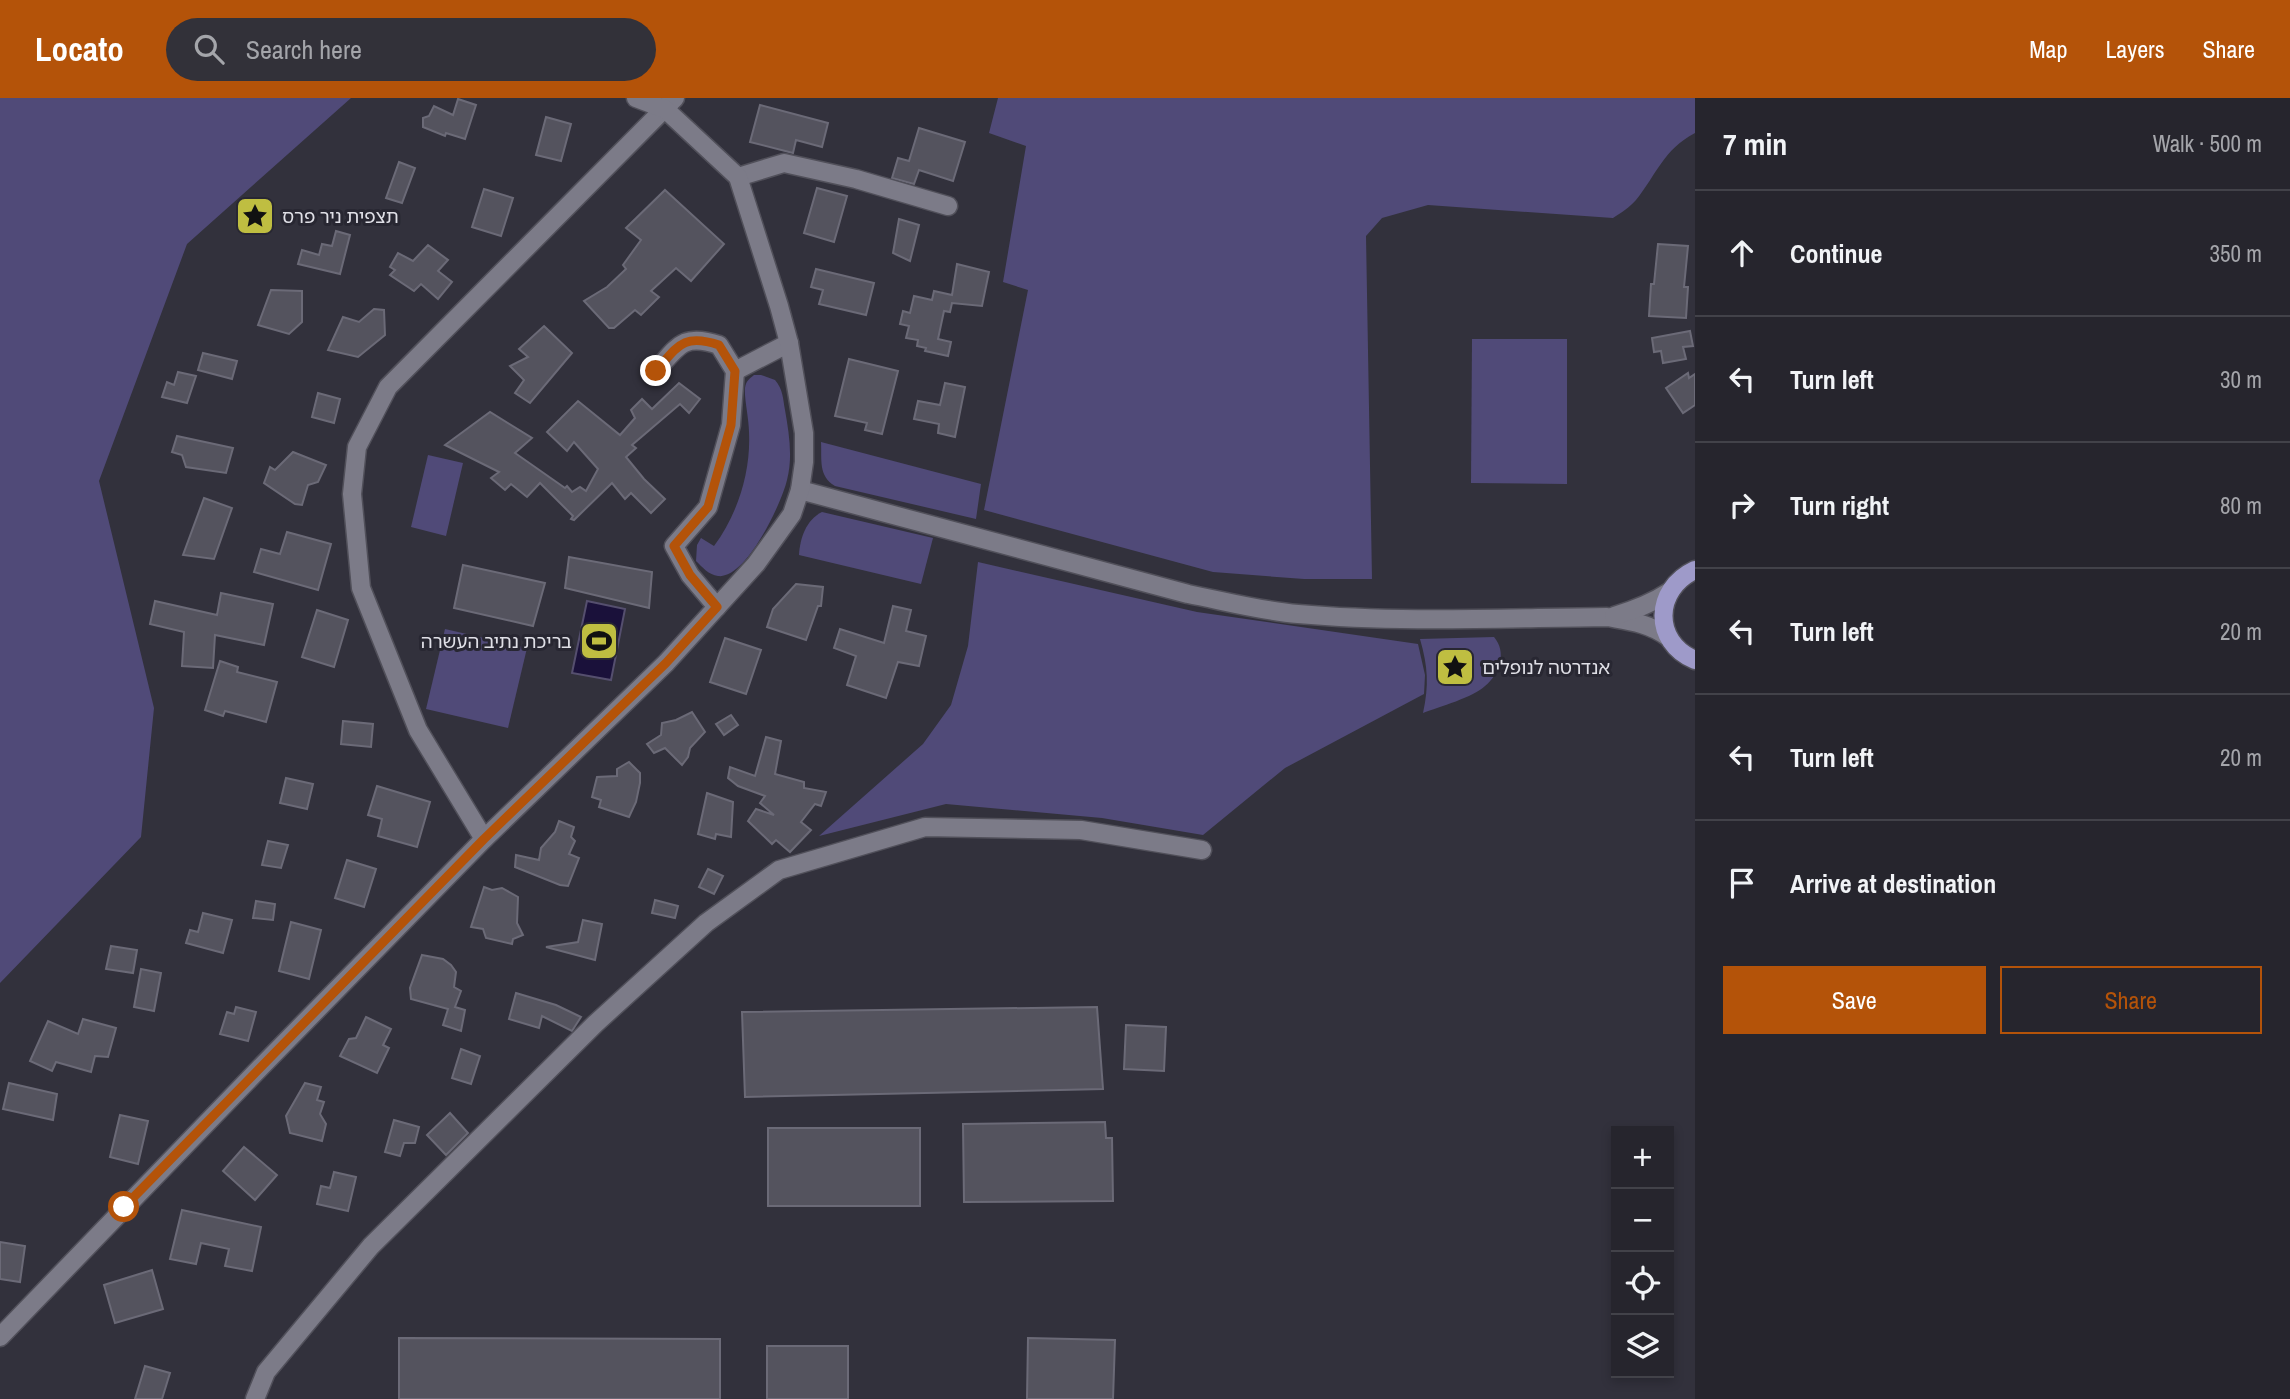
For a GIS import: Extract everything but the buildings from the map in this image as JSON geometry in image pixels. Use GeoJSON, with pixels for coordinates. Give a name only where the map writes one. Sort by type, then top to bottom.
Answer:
{"type":"FeatureCollection","features":[{"type":"Feature","properties":{"kind":"main road"},"geometry":{"type":"LineString","coordinates":[[1695,569],[1677,582],[1669,592],[1663,614],[1668,636],[1676,648],[1695,660]]}},
{"type":"Feature","properties":{"kind":"street"},"geometry":{"type":"LineString","coordinates":[[0,1337],[484,839],[666,663],[756,564],[792,514],[800,490],[804,463],[804,433],[789,343],[738,177],[670,104],[636,98]]}},
{"type":"Feature","properties":{"kind":"street"},"geometry":{"type":"LineString","coordinates":[[484,839],[418,730],[361,588],[352,494],[357,447],[388,387],[670,104]]}},
{"type":"Feature","properties":{"kind":"street"},"geometry":{"type":"LineString","coordinates":[[738,177],[784,163],[948,206]]}},
{"type":"Feature","properties":{"kind":"street"},"geometry":{"type":"LineString","coordinates":[[656,371],[679,345],[700,339],[719,345],[735,371],[731,425],[708,507],[674,546],[690,575],[717,607]]}},
{"type":"Feature","properties":{"kind":"street"},"geometry":{"type":"LineString","coordinates":[[735,371],[789,343]]}},
{"type":"Feature","properties":{"kind":"street"},"geometry":{"type":"LineString","coordinates":[[800,490],[1161,587],[1245,606],[1294,614],[1369,618],[1607,617],[1640,623],[1668,636]]}},
{"type":"Feature","properties":{"kind":"street"},"geometry":{"type":"LineString","coordinates":[[1607,617],[1638,609],[1669,592]]}},
{"type":"Feature","properties":{"kind":"street"},"geometry":{"type":"LineString","coordinates":[[255,1399],[266,1372],[371,1245],[595,1024],[706,923],[779,870],[925,827],[1081,830],[1202,850]]}},
{"type":"Feature","properties":{"kind":"shaded area"},"geometry":{"type":"Polygon","coordinates":[[[0,98],[351,98],[187,244],[99,481],[154,708],[141,837],[0,983],[0,98]]]}},
{"type":"Feature","properties":{"kind":"shaded area"},"geometry":{"type":"Polygon","coordinates":[[[998,98],[1695,98],[1695,133],[1675,147],[1636,200],[1613,218],[1428,205],[1382,218],[1366,236],[1372,579],[1304,579],[1213,572],[984,510],[1028,290],[1003,282],[1026,146],[989,133],[998,98]]]}},
{"type":"Feature","properties":{"kind":"shaded area"},"geometry":{"type":"Polygon","coordinates":[[[1472,339],[1567,339],[1567,484],[1471,483],[1472,339]]]}},
{"type":"Feature","properties":{"kind":"shaded area"},"geometry":{"type":"Polygon","coordinates":[[[754,375],[775,380],[781,391],[789,436],[789,471],[778,505],[751,553],[729,574],[718,576],[696,561],[697,545],[701,538],[714,546],[730,520],[741,492],[749,447],[745,388],[754,375]]]}},
{"type":"Feature","properties":{"kind":"shaded area"},"geometry":{"type":"Polygon","coordinates":[[[821,442],[981,484],[976,519],[835,486],[823,472],[821,442]]]}},
{"type":"Feature","properties":{"kind":"shaded area"},"geometry":{"type":"Polygon","coordinates":[[[428,455],[463,463],[446,536],[411,527],[428,455]]]}},
{"type":"Feature","properties":{"kind":"shaded area"},"geometry":{"type":"Polygon","coordinates":[[[822,512],[933,538],[921,584],[799,555],[805,530],[816,515],[822,512]]]}},
{"type":"Feature","properties":{"kind":"shaded area"},"geometry":{"type":"Polygon","coordinates":[[[978,562],[1197,612],[1418,644],[1425,675],[1424,694],[1285,768],[1203,835],[1102,818],[946,804],[819,836],[923,744],[951,705],[968,646],[978,562]]]}},
{"type":"Feature","properties":{"kind":"shaded area","name":"בריכת נתיב העשרה"},"geometry":{"type":"Polygon","coordinates":[[[587,601],[625,609],[611,680],[572,673],[587,601]]]}},
{"type":"Feature","properties":{"kind":"shaded area"},"geometry":{"type":"Polygon","coordinates":[[[445,629],[527,648],[508,728],[426,709],[445,629]]]}},
{"type":"Feature","properties":{"kind":"shaded area"},"geometry":{"type":"Polygon","coordinates":[[[1494,637],[1501,656],[1498,669],[1490,681],[1473,694],[1423,713],[1427,676],[1420,639],[1494,637]]]}},
{"type":"Feature","properties":{"kind":"place","name":"תצפית ניר פרס"},"geometry":{"type":"Point","coordinates":[255,216]}},
{"type":"Feature","properties":{"kind":"place","name":"בריכת נתיב העשרה"},"geometry":{"type":"Point","coordinates":[599,641]}},
{"type":"Feature","properties":{"kind":"place","name":"אנדרטה לנופלים"},"geometry":{"type":"Point","coordinates":[1455,667]}},
{"type":"Feature","properties":{"kind":"route"},"geometry":{"type":"LineString","coordinates":[[124,1207],[484,839],[666,663],[717,607],[690,575],[674,546],[708,507],[731,425],[735,371],[719,345],[700,339],[679,345],[656,371]]}}]}
